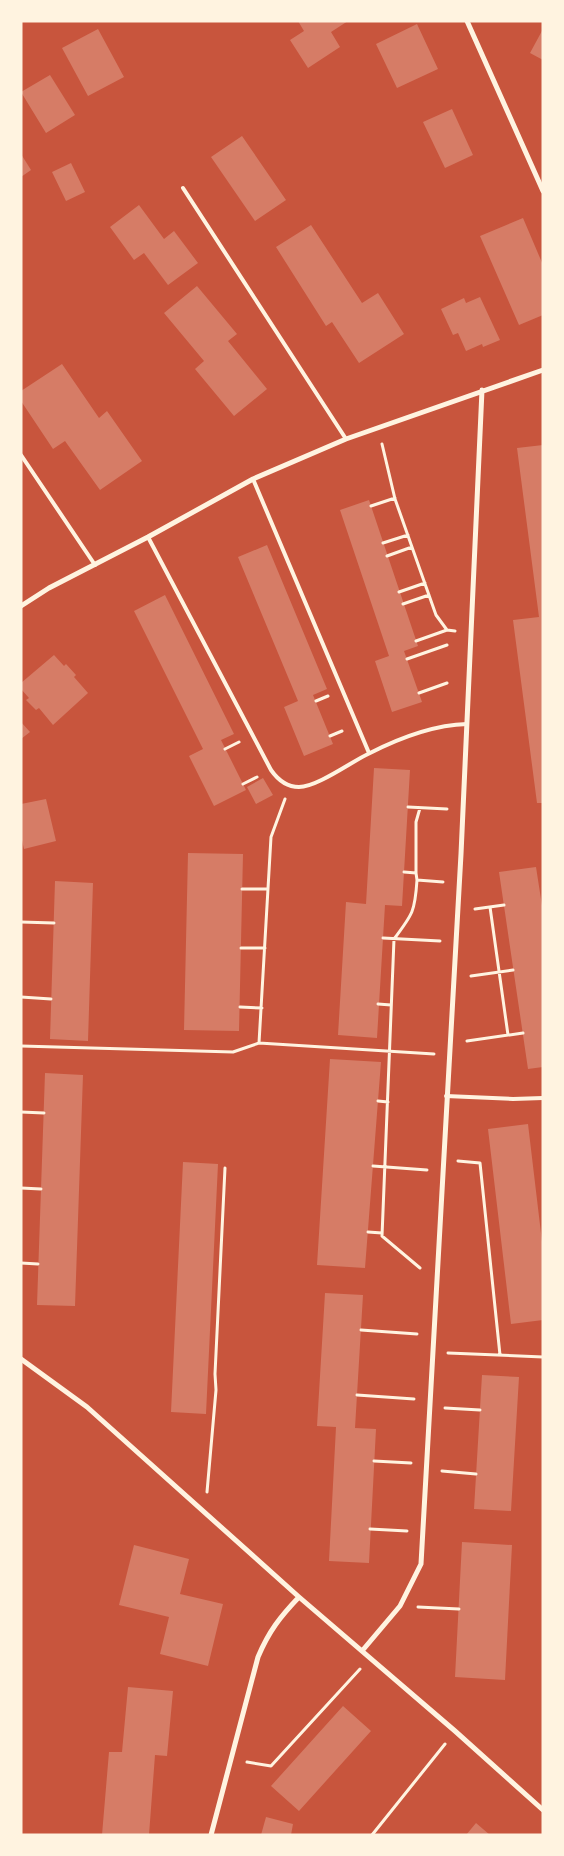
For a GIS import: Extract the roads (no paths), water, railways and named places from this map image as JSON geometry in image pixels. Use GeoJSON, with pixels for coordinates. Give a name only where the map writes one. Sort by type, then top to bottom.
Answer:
{"type":"FeatureCollection","features":[{"type":"Feature","properties":{"kind":"street"},"geometry":{"type":"LineString","coordinates":[[467,21],[543,191]]}},
{"type":"Feature","properties":{"kind":"street"},"geometry":{"type":"LineString","coordinates":[[21,606],[49,588],[148,537],[252,479],[346,439],[543,370]]}},
{"type":"Feature","properties":{"kind":"street"},"geometry":{"type":"LineString","coordinates":[[362,1650],[400,1606],[421,1564],[463,810],[482,390]]}},
{"type":"Feature","properties":{"kind":"street"},"geometry":{"type":"LineString","coordinates":[[21,1359],[87,1407],[205,1514],[543,1810]]}},
{"type":"Feature","properties":{"kind":"street"},"geometry":{"type":"LineString","coordinates":[[211,1835],[258,1657],[266,1638],[277,1621],[299,1597]]}},
{"type":"Feature","properties":{"kind":"lane"},"geometry":{"type":"LineString","coordinates":[[183,188],[346,439]]}},
{"type":"Feature","properties":{"kind":"lane"},"geometry":{"type":"LineString","coordinates":[[21,456],[95,565]]}},
{"type":"Feature","properties":{"kind":"lane"},"geometry":{"type":"LineString","coordinates":[[252,479],[369,753]]}},
{"type":"Feature","properties":{"kind":"lane"},"geometry":{"type":"LineString","coordinates":[[148,537],[271,770],[280,782],[290,786],[301,787],[312,784],[369,753],[405,738],[448,725],[467,724]]}},
{"type":"Feature","properties":{"kind":"lane"},"geometry":{"type":"LineString","coordinates":[[446,1096],[513,1100],[543,1098]]}}]}
